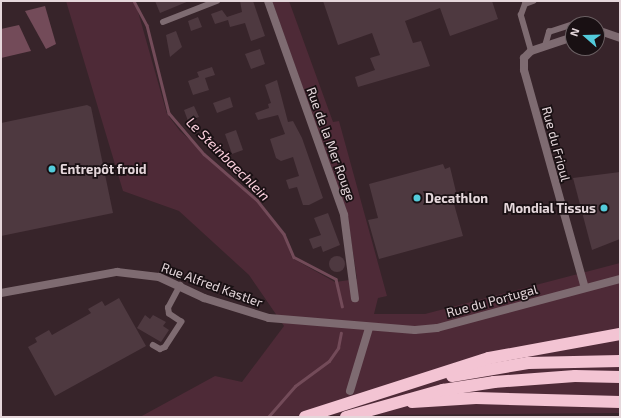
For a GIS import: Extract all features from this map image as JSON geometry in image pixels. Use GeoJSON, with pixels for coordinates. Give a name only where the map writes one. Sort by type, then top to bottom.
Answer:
{"type":"FeatureCollection","features":[{"type":"Feature","properties":{"kind":"highway"},"geometry":{"type":"LineString","coordinates":[[305,417],[489,358],[620,334]]}},
{"type":"Feature","properties":{"kind":"highway"},"geometry":{"type":"LineString","coordinates":[[390,389],[528,363],[620,361]]}},
{"type":"Feature","properties":{"kind":"highway"},"geometry":{"type":"LineString","coordinates":[[346,417],[402,401],[494,382],[575,376],[620,377]]}},
{"type":"Feature","properties":{"kind":"highway"},"geometry":{"type":"LineString","coordinates":[[402,401],[420,404],[476,398],[620,402]]}},
{"type":"Feature","properties":{"kind":"street","name":"Rue de la Mer Rouge"},"geometry":{"type":"LineString","coordinates":[[268,1],[344,215],[356,298]]}},
{"type":"Feature","properties":{"kind":"street"},"geometry":{"type":"LineString","coordinates":[[605,33],[620,38]]}},
{"type":"Feature","properties":{"kind":"street"},"geometry":{"type":"LineString","coordinates":[[531,51],[565,40]]}},
{"type":"Feature","properties":{"kind":"street","name":"Rue du Frioul"},"geometry":{"type":"LineString","coordinates":[[531,51],[524,58],[524,70],[585,288]]}},
{"type":"Feature","properties":{"kind":"street","name":"Rue Alfred Kastler"},"geometry":{"type":"LineString","coordinates":[[1,293],[117,272],[159,276],[211,300],[269,318],[369,328]]}},
{"type":"Feature","properties":{"kind":"street","name":"Rue du Portugal"},"geometry":{"type":"LineString","coordinates":[[369,328],[437,328],[620,279]]}},
{"type":"Feature","properties":{"kind":"street"},"geometry":{"type":"LineString","coordinates":[[350,391],[369,328]]}},
{"type":"Feature","properties":{"kind":"lane"},"geometry":{"type":"LineString","coordinates":[[163,22],[217,1]]}},
{"type":"Feature","properties":{"kind":"lane"},"geometry":{"type":"LineString","coordinates":[[531,51],[521,15],[525,4],[533,1]]}},
{"type":"Feature","properties":{"kind":"lane"},"geometry":{"type":"LineString","coordinates":[[545,46],[549,32],[565,27]]}},
{"type":"Feature","properties":{"kind":"lane"},"geometry":{"type":"LineString","coordinates":[[153,345],[160,349],[165,347],[181,322],[169,314],[168,308],[180,285]]}},
{"type":"Feature","properties":{"kind":"shaded area"},"geometry":{"type":"Polygon","coordinates":[[[66,1],[135,1],[167,114],[180,131],[257,201],[283,233],[292,258],[335,282],[357,279],[347,213],[272,1],[289,1],[333,122],[339,121],[387,296],[378,298],[374,314],[425,314],[620,263],[620,413],[140,417],[215,376],[242,382],[284,326],[249,275],[179,211],[123,191],[66,1]]]}},
{"type":"Feature","properties":{"kind":"shaded area"},"geometry":{"type":"Polygon","coordinates":[[[45,6],[56,44],[46,49],[25,11],[45,6]]]}},
{"type":"Feature","properties":{"kind":"shaded area"},"geometry":{"type":"Polygon","coordinates":[[[19,25],[31,51],[1,58],[1,29],[19,25]]]}},
{"type":"Feature","properties":{"kind":"building"},"geometry":{"type":"Polygon","coordinates":[[[155,1],[189,1],[160,13],[155,1]]]}},
{"type":"Feature","properties":{"kind":"building"},"geometry":{"type":"Polygon","coordinates":[[[240,1],[253,1],[265,36],[251,41],[245,23],[230,27],[228,20],[215,24],[211,14],[222,10],[227,17],[242,12],[240,1]]]}},
{"type":"Feature","properties":{"kind":"building"},"geometry":{"type":"Polygon","coordinates":[[[323,1],[492,1],[498,19],[450,36],[440,8],[405,21],[413,43],[421,41],[430,66],[358,87],[355,77],[375,70],[370,58],[380,55],[372,33],[338,45],[323,1]]]}},
{"type":"Feature","properties":{"kind":"building"},"geometry":{"type":"Polygon","coordinates":[[[198,17],[202,27],[191,31],[188,21],[198,17]]]}},
{"type":"Feature","properties":{"kind":"building"},"geometry":{"type":"Polygon","coordinates":[[[176,31],[182,47],[170,57],[166,35],[176,31]]]}},
{"type":"Feature","properties":{"kind":"building"},"geometry":{"type":"Polygon","coordinates":[[[260,49],[265,64],[251,69],[245,54],[260,49]]]}},
{"type":"Feature","properties":{"kind":"building"},"geometry":{"type":"Polygon","coordinates":[[[212,67],[215,75],[205,78],[209,90],[193,95],[188,81],[199,77],[197,72],[212,67]]]}},
{"type":"Feature","properties":{"kind":"building"},"geometry":{"type":"Polygon","coordinates":[[[277,80],[288,122],[293,121],[302,138],[323,198],[309,205],[303,205],[297,187],[289,189],[286,180],[299,176],[293,157],[281,161],[276,158],[270,139],[285,134],[278,115],[258,120],[255,113],[269,108],[268,104],[271,103],[265,85],[277,80]]]}},
{"type":"Feature","properties":{"kind":"building"},"geometry":{"type":"Polygon","coordinates":[[[230,97],[233,107],[217,113],[213,103],[230,97]]]}},
{"type":"Feature","properties":{"kind":"building","name":"Entrepôt froid"},"geometry":{"type":"Polygon","coordinates":[[[87,105],[91,107],[113,213],[1,236],[1,123],[87,105]]]}},
{"type":"Feature","properties":{"kind":"building"},"geometry":{"type":"Polygon","coordinates":[[[194,106],[199,117],[188,121],[184,110],[194,106]]]}},
{"type":"Feature","properties":{"kind":"building"},"geometry":{"type":"Polygon","coordinates":[[[236,130],[243,150],[232,154],[225,134],[236,130]]]}},
{"type":"Feature","properties":{"kind":"building"},"geometry":{"type":"Polygon","coordinates":[[[443,164],[445,169],[450,167],[457,196],[452,197],[463,236],[379,259],[368,220],[378,218],[369,184],[443,164]]]}},
{"type":"Feature","properties":{"kind":"building"},"geometry":{"type":"Polygon","coordinates":[[[620,172],[620,239],[592,250],[573,178],[620,172]]]}},
{"type":"Feature","properties":{"kind":"building"},"geometry":{"type":"Polygon","coordinates":[[[328,213],[340,245],[323,252],[321,246],[313,249],[309,239],[321,235],[314,218],[328,213]]]}},
{"type":"Feature","properties":{"kind":"building"},"geometry":{"type":"Polygon","coordinates":[[[337,256],[344,261],[345,264],[340,271],[337,272],[330,267],[329,264],[334,257],[337,256]]]}},
{"type":"Feature","properties":{"kind":"building"},"geometry":{"type":"Polygon","coordinates":[[[119,298],[146,346],[55,396],[28,347],[37,342],[35,338],[49,330],[52,335],[91,313],[88,309],[102,301],[105,306],[119,298]]]}},
{"type":"Feature","properties":{"kind":"building"},"geometry":{"type":"Polygon","coordinates":[[[145,315],[150,319],[153,315],[166,322],[163,326],[169,330],[161,342],[137,328],[145,315]]]}},
{"type":"Feature","properties":{"kind":"waterway","name":"Le Steinbaechlein"},"geometry":{"type":"LineString","coordinates":[[134,1],[147,25],[169,113],[204,154],[257,200],[284,234],[294,257],[336,279],[342,306]]}},
{"type":"Feature","properties":{"kind":"waterway","name":"Le Steinbaechlein"},"geometry":{"type":"LineString","coordinates":[[268,417],[295,386],[329,361],[338,348],[341,333]]}},
{"type":"Feature","properties":{"kind":"place","name":"Entrepôt froid"},"geometry":{"type":"Point","coordinates":[52,169]}},
{"type":"Feature","properties":{"kind":"place","name":"Decathlon"},"geometry":{"type":"Point","coordinates":[417,198]}},
{"type":"Feature","properties":{"kind":"place","name":"Mondial Tissus"},"geometry":{"type":"Point","coordinates":[604,208]}}]}
